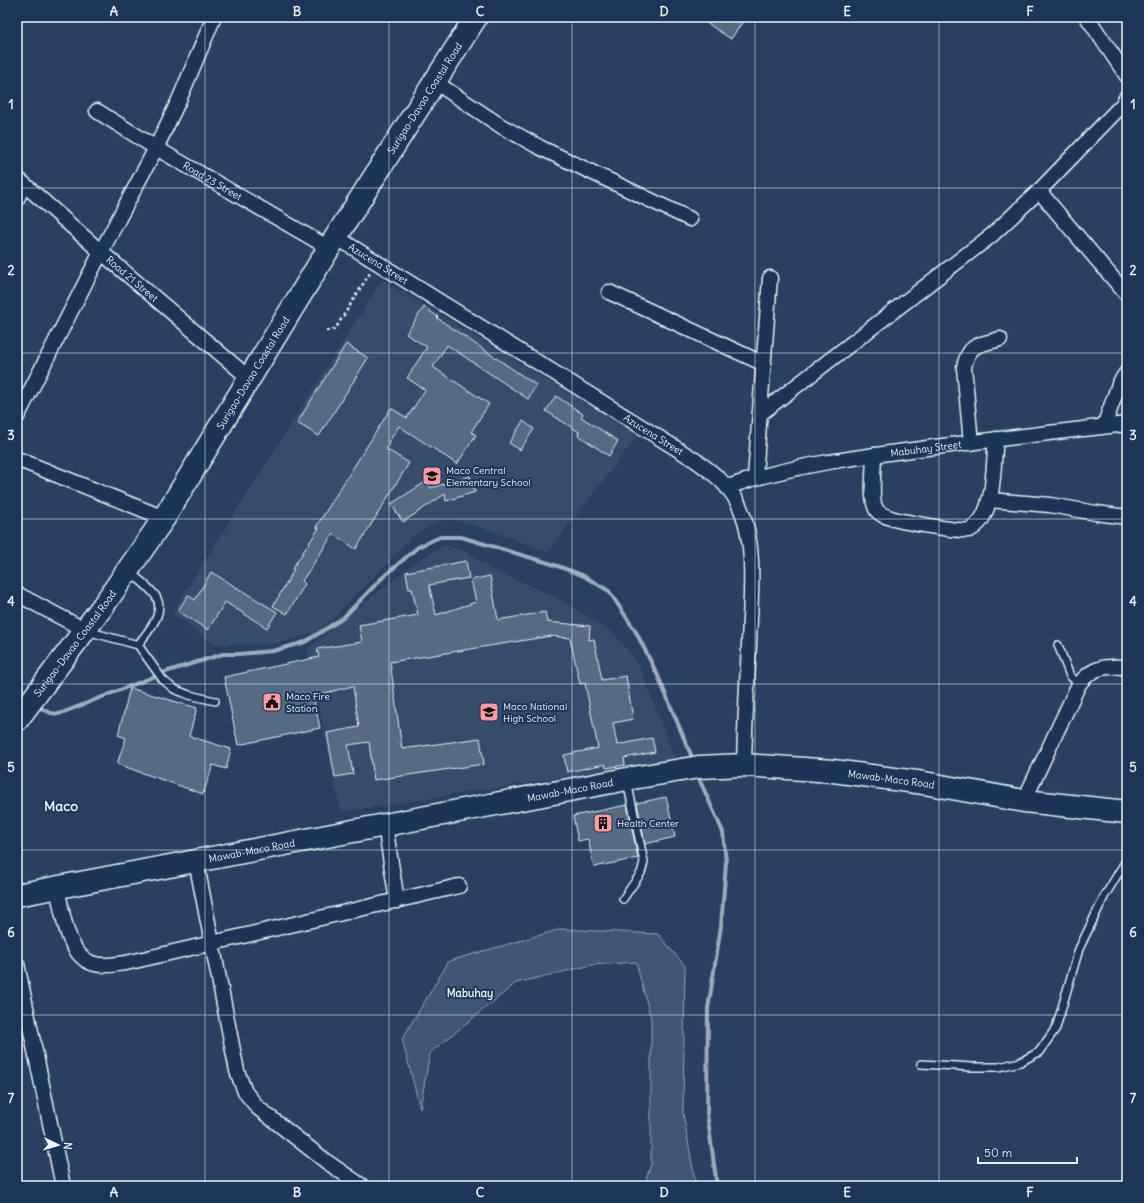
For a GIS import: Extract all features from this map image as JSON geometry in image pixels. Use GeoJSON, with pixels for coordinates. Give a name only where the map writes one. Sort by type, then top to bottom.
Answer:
{"type":"FeatureCollection","features":[{"type":"Feature","properties":{"kind":"main road","name":"Surigao-Davao Coastal Road"},"geometry":{"type":"LineString","coordinates":[[17,720],[129,570],[164,518],[332,243],[476,17]]}},
{"type":"Feature","properties":{"kind":"main road","name":"Mawab-Maco Road"},"geometry":{"type":"LineString","coordinates":[[17,895],[627,779],[699,767],[744,765],[841,772],[924,783],[1024,801],[1127,812]]}},
{"type":"Feature","properties":{"kind":"street"},"geometry":{"type":"LineString","coordinates":[[17,417],[156,148],[179,100],[214,17]]}},
{"type":"Feature","properties":{"kind":"street"},"geometry":{"type":"LineString","coordinates":[[1087,17],[1127,76]]}},
{"type":"Feature","properties":{"kind":"street"},"geometry":{"type":"LineString","coordinates":[[435,82],[502,126],[541,148],[690,219]]}},
{"type":"Feature","properties":{"kind":"street"},"geometry":{"type":"LineString","coordinates":[[760,414],[992,235],[1039,191],[1123,104],[1127,96]]}},
{"type":"Feature","properties":{"kind":"street","name":"Road 23 Street"},"geometry":{"type":"LineString","coordinates":[[97,111],[156,148],[332,243]]}},
{"type":"Feature","properties":{"kind":"street"},"geometry":{"type":"LineString","coordinates":[[17,198],[20,181]]}},
{"type":"Feature","properties":{"kind":"street","name":"Road 21 Street"},"geometry":{"type":"LineString","coordinates":[[20,181],[249,378]]}},
{"type":"Feature","properties":{"kind":"street"},"geometry":{"type":"LineString","coordinates":[[1039,191],[1127,295]]}},
{"type":"Feature","properties":{"kind":"street","name":"Azucena Street"},"geometry":{"type":"LineString","coordinates":[[332,243],[376,262],[695,460],[713,473],[727,487],[738,503],[746,527],[750,548],[751,587],[744,765]]}},
{"type":"Feature","properties":{"kind":"street"},"geometry":{"type":"LineString","coordinates":[[755,477],[770,278]]}},
{"type":"Feature","properties":{"kind":"street"},"geometry":{"type":"LineString","coordinates":[[609,292],[764,364]]}},
{"type":"Feature","properties":{"kind":"street"},"geometry":{"type":"LineString","coordinates":[[971,443],[964,367],[966,357],[968,351],[973,347],[1000,339]]}},
{"type":"Feature","properties":{"kind":"street"},"geometry":{"type":"LineString","coordinates":[[1104,426],[1119,384],[1127,372]]}},
{"type":"Feature","properties":{"kind":"street","name":"Mabuhay Street"},"geometry":{"type":"LineString","coordinates":[[727,487],[755,477],[874,455],[1127,424]]}},
{"type":"Feature","properties":{"kind":"street"},"geometry":{"type":"LineString","coordinates":[[874,455],[872,502],[877,511],[895,520],[959,531],[970,530],[980,520],[989,500],[992,486],[996,440]]}},
{"type":"Feature","properties":{"kind":"street"},"geometry":{"type":"LineString","coordinates":[[17,459],[164,518]]}},
{"type":"Feature","properties":{"kind":"street"},"geometry":{"type":"LineString","coordinates":[[989,500],[1050,505],[1127,517]]}},
{"type":"Feature","properties":{"kind":"street"},"geometry":{"type":"LineString","coordinates":[[17,594],[85,630]]}},
{"type":"Feature","properties":{"kind":"street"},"geometry":{"type":"LineString","coordinates":[[1024,801],[1079,684],[1085,676],[1093,670],[1114,666],[1127,667]]}},
{"type":"Feature","properties":{"kind":"street"},"geometry":{"type":"LineString","coordinates":[[385,825],[397,901]]}},
{"type":"Feature","properties":{"kind":"street"},"geometry":{"type":"LineString","coordinates":[[196,861],[237,1071],[245,1092],[258,1108],[274,1122],[362,1186]]}},
{"type":"Feature","properties":{"kind":"street"},"geometry":{"type":"LineString","coordinates":[[57,887],[64,925],[72,944],[84,960],[95,964],[107,965],[126,963],[211,942],[459,886]]}},
{"type":"Feature","properties":{"kind":"street"},"geometry":{"type":"LineString","coordinates":[[17,964],[63,1186]]}},
{"type":"Feature","properties":{"kind":"lane"},"geometry":{"type":"LineString","coordinates":[[129,570],[154,594],[158,600],[159,609],[156,618],[138,645]]}},
{"type":"Feature","properties":{"kind":"lane"},"geometry":{"type":"LineString","coordinates":[[85,630],[138,645],[163,680],[174,689],[189,695],[215,701]]}},
{"type":"Feature","properties":{"kind":"lane"},"geometry":{"type":"LineString","coordinates":[[1058,645],[1070,676],[1079,684]]}},
{"type":"Feature","properties":{"kind":"lane"},"geometry":{"type":"LineString","coordinates":[[624,899],[641,873],[644,862],[627,779]]}},
{"type":"Feature","properties":{"kind":"lane"},"geometry":{"type":"LineString","coordinates":[[921,1064],[999,1067],[1020,1062],[1039,1052],[1056,1028],[1079,949],[1104,897],[1127,859]]}},
{"type":"Feature","properties":{"kind":"path"},"geometry":{"type":"LineString","coordinates":[[326,331],[334,329],[337,326],[376,262]]}},
{"type":"Feature","properties":{"kind":"shaded area","name":"Maco Central Elementary School"},"geometry":{"type":"Polygon","coordinates":[[[382,280],[638,435],[548,552],[486,529],[446,517],[409,539],[388,563],[320,631],[274,644],[215,645],[172,613],[382,280]]]}},
{"type":"Feature","properties":{"kind":"shaded area","name":"Maco National High School"},"geometry":{"type":"Polygon","coordinates":[[[444,545],[465,551],[491,569],[554,596],[615,634],[639,665],[675,760],[341,812],[307,649],[413,564],[444,545]]]}},
{"type":"Feature","properties":{"kind":"shaded area"},"geometry":{"type":"Polygon","coordinates":[[[561,929],[658,934],[685,966],[683,1113],[696,1186],[644,1186],[651,1164],[651,1019],[636,962],[592,965],[516,983],[430,1053],[420,1108],[402,1039],[449,961],[561,929]]]}},
{"type":"Feature","properties":{"kind":"building"},"geometry":{"type":"Polygon","coordinates":[[[698,17],[746,17],[731,39],[698,17]]]}},
{"type":"Feature","properties":{"kind":"building"},"geometry":{"type":"Polygon","coordinates":[[[424,307],[438,317],[437,318],[536,385],[528,399],[447,345],[433,367],[489,404],[471,432],[476,435],[457,464],[399,426],[388,443],[390,444],[386,449],[409,463],[356,549],[333,534],[302,581],[305,584],[287,614],[273,606],[294,570],[292,569],[319,528],[316,527],[391,408],[407,418],[425,390],[407,378],[427,347],[406,334],[424,307]]]}},
{"type":"Feature","properties":{"kind":"building"},"geometry":{"type":"Polygon","coordinates":[[[346,344],[368,358],[319,436],[297,423],[346,344]]]}},
{"type":"Feature","properties":{"kind":"building"},"geometry":{"type":"Polygon","coordinates":[[[556,396],[583,414],[581,417],[618,441],[609,456],[578,435],[579,432],[546,411],[556,396]]]}},
{"type":"Feature","properties":{"kind":"building"},"geometry":{"type":"Polygon","coordinates":[[[523,421],[534,429],[520,450],[509,443],[523,421]]]}},
{"type":"Feature","properties":{"kind":"building"},"geometry":{"type":"Polygon","coordinates":[[[470,476],[475,492],[446,501],[445,494],[403,522],[391,504],[427,481],[431,488],[470,476]]]}},
{"type":"Feature","properties":{"kind":"building"},"geometry":{"type":"Polygon","coordinates":[[[466,561],[469,578],[429,585],[436,615],[476,602],[471,580],[490,576],[498,620],[545,612],[547,622],[590,626],[589,640],[594,639],[602,680],[626,676],[633,719],[613,723],[617,745],[652,738],[655,752],[624,758],[625,765],[606,768],[605,764],[567,772],[564,755],[598,748],[585,683],[580,684],[570,638],[551,636],[390,662],[402,749],[480,738],[484,764],[374,780],[369,742],[348,745],[353,774],[335,777],[327,733],[359,727],[353,686],[313,696],[320,728],[238,745],[224,677],[319,657],[317,649],[362,642],[359,625],[418,615],[412,589],[409,589],[406,572],[466,561]]]}},
{"type":"Feature","properties":{"kind":"building"},"geometry":{"type":"Polygon","coordinates":[[[211,572],[277,612],[267,628],[225,602],[208,630],[178,611],[188,595],[195,600],[211,572]]]}},
{"type":"Feature","properties":{"kind":"building"},"geometry":{"type":"Polygon","coordinates":[[[130,688],[197,708],[189,736],[231,749],[226,769],[213,765],[203,794],[117,764],[126,738],[118,735],[130,688]]]}},
{"type":"Feature","properties":{"kind":"building"},"geometry":{"type":"Polygon","coordinates":[[[666,797],[675,837],[645,844],[637,803],[666,797]]]}},
{"type":"Feature","properties":{"kind":"building"},"geometry":{"type":"Polygon","coordinates":[[[627,805],[638,858],[594,867],[588,839],[578,841],[573,816],[627,805]]]}},
{"type":"Feature","properties":{"kind":"waterway"},"geometry":{"type":"LineString","coordinates":[[165,672],[223,654],[273,651],[305,642],[343,618],[382,578],[418,547],[440,537],[461,537],[552,564],[582,575],[609,591],[636,632],[658,676],[691,755]]}},
{"type":"Feature","properties":{"kind":"waterway"},"geometry":{"type":"LineString","coordinates":[[36,706],[51,713],[59,714],[153,677]]}},
{"type":"Feature","properties":{"kind":"waterway"},"geometry":{"type":"LineString","coordinates":[[17,693],[26,699]]}},
{"type":"Feature","properties":{"kind":"waterway"},"geometry":{"type":"LineString","coordinates":[[700,781],[723,832],[726,863],[721,926],[708,1009],[707,1113],[717,1186]]}},
{"type":"Feature","properties":{"kind":"place","name":"Maco Central Elementary School"},"geometry":{"type":"Point","coordinates":[432,476]}},
{"type":"Feature","properties":{"kind":"place","name":"Maco Fire Station"},"geometry":{"type":"Point","coordinates":[272,702]}},
{"type":"Feature","properties":{"kind":"place","name":"Maco National High School"},"geometry":{"type":"Point","coordinates":[489,712]}},
{"type":"Feature","properties":{"kind":"place","name":"Health Center"},"geometry":{"type":"Point","coordinates":[603,823]}},
{"type":"Feature","properties":{"kind":"district","name":"Maco"},"geometry":{"type":"Point","coordinates":[61,806]}},
{"type":"Feature","properties":{"kind":"district","name":"Mabuhay"},"geometry":{"type":"Point","coordinates":[470,993]}}]}
